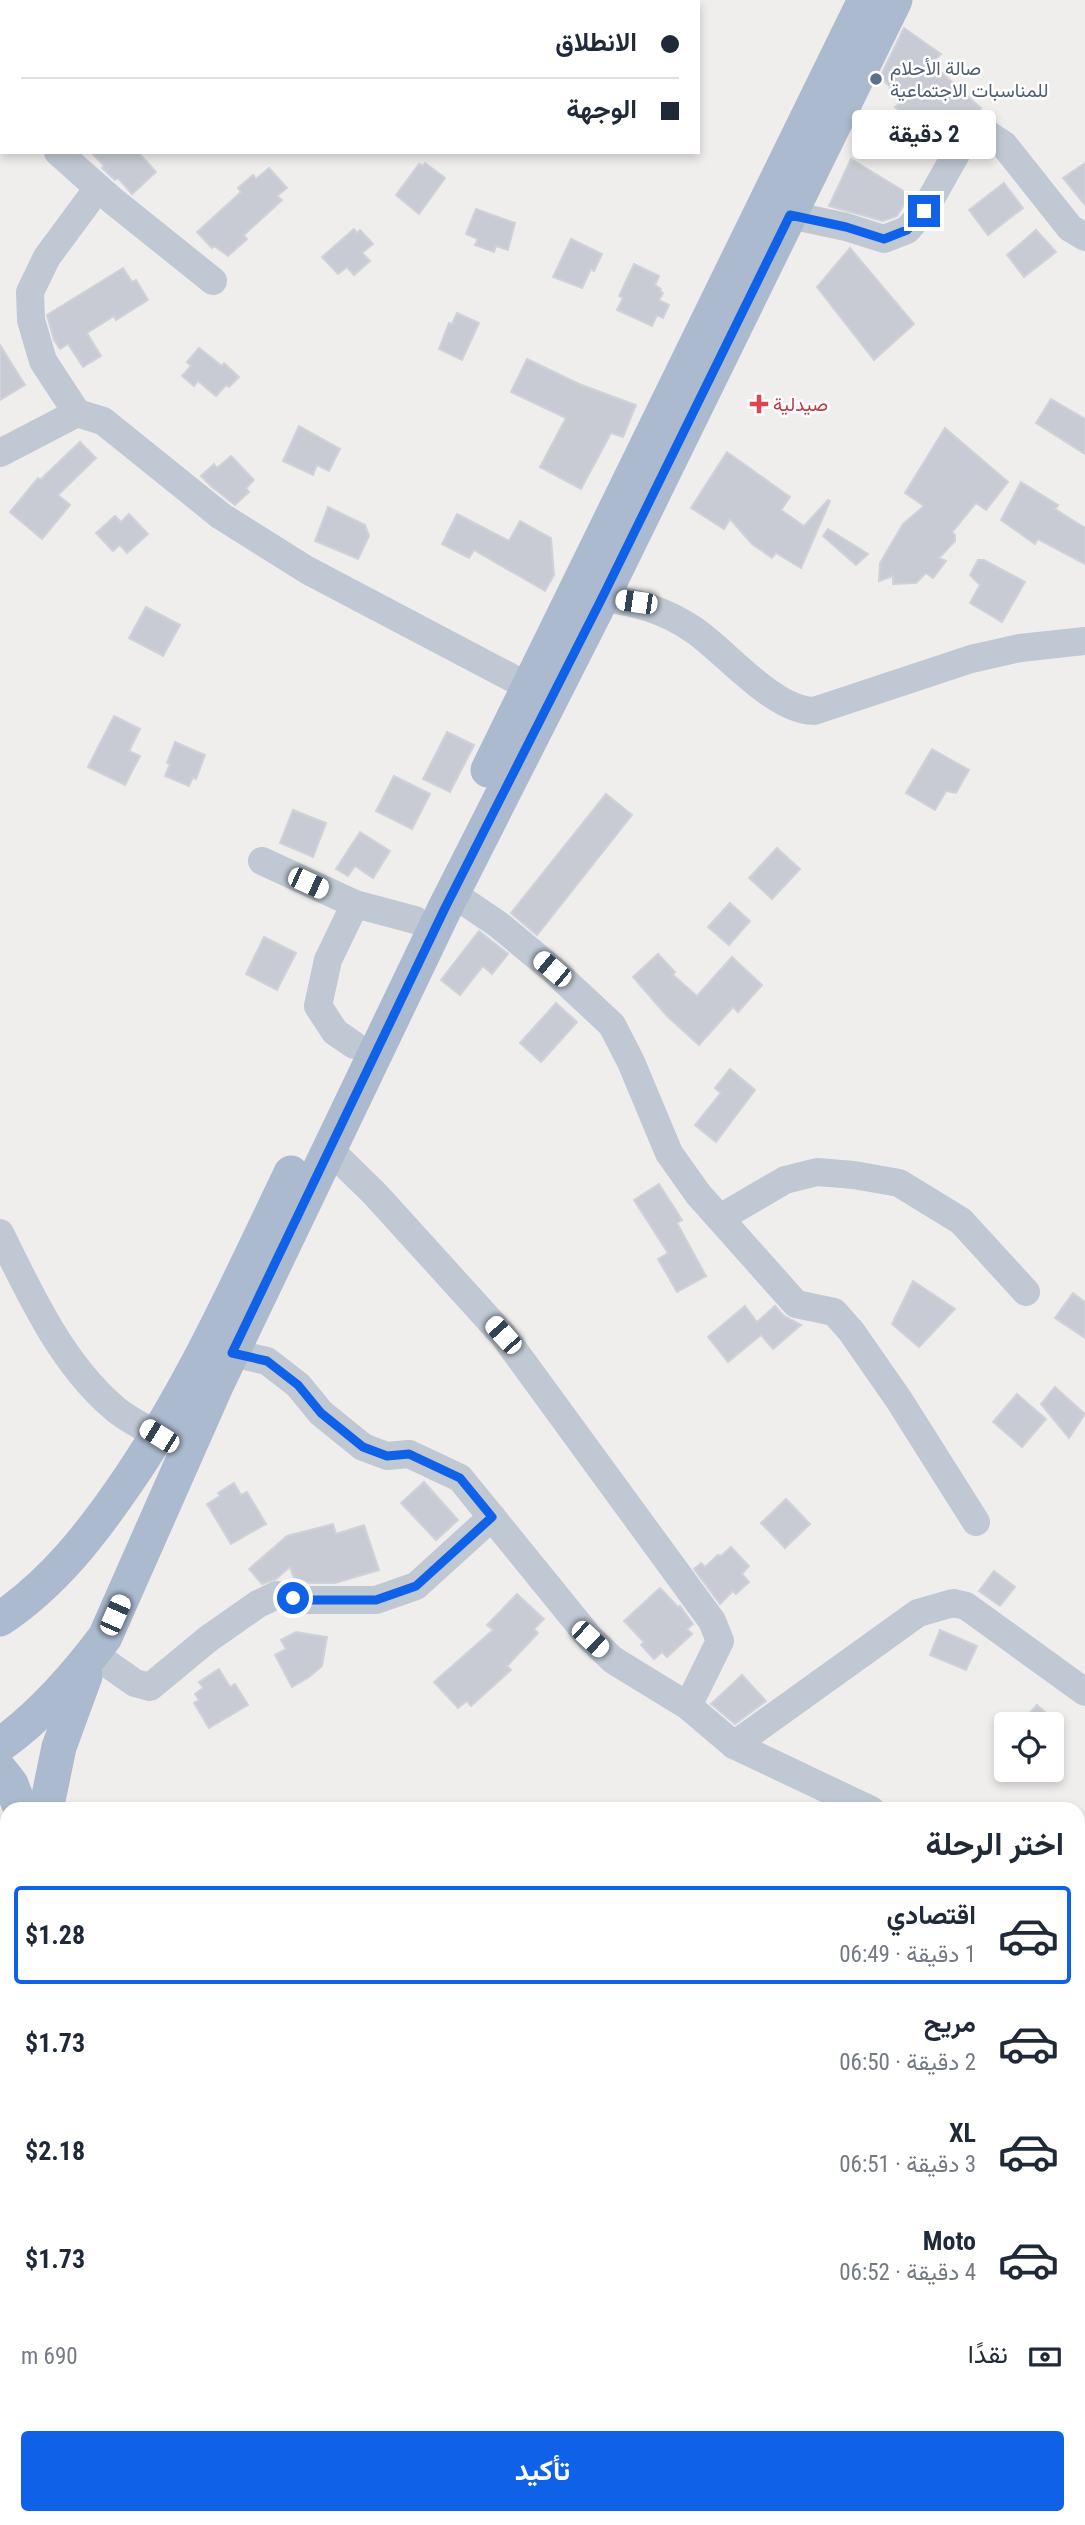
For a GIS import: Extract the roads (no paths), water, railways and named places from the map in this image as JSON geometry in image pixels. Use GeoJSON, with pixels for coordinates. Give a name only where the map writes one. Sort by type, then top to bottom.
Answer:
{"type":"FeatureCollection","features":[{"type":"Feature","properties":{"kind":"main road"},"geometry":{"type":"LineString","coordinates":[[47,1802],[67,1718],[100,1646],[204,1381],[354,1045],[865,0]]}},
{"type":"Feature","properties":{"kind":"main road"},"geometry":{"type":"LineString","coordinates":[[2,1617],[36,1592],[80,1548],[159,1436],[204,1381],[232,1353],[452,893],[602,598],[895,0]]}},
{"type":"Feature","properties":{"kind":"main road"},"geometry":{"type":"LineString","coordinates":[[0,1745],[33,1718],[79,1672],[100,1646]]}},
{"type":"Feature","properties":{"kind":"main road"},"geometry":{"type":"LineString","coordinates":[[0,1770],[11,1784],[18,1802]]}},
{"type":"Feature","properties":{"kind":"street"},"geometry":{"type":"LineString","coordinates":[[790,215],[846,227],[884,239],[907,230],[924,211],[960,147],[982,131],[1004,145],[1070,228],[1085,237]]}},
{"type":"Feature","properties":{"kind":"street"},"geometry":{"type":"LineString","coordinates":[[60,154],[213,281]]}},
{"type":"Feature","properties":{"kind":"street"},"geometry":{"type":"LineString","coordinates":[[98,188],[47,257],[30,292],[31,320],[43,361],[77,413],[103,421],[221,516],[307,570],[528,687]]}},
{"type":"Feature","properties":{"kind":"street"},"geometry":{"type":"LineString","coordinates":[[0,453],[77,413]]}},
{"type":"Feature","properties":{"kind":"street"},"geometry":{"type":"LineString","coordinates":[[602,598],[636,602],[674,618],[696,632],[761,686],[805,711],[814,711],[971,659],[1020,648],[1085,641]]}},
{"type":"Feature","properties":{"kind":"street"},"geometry":{"type":"LineString","coordinates":[[262,861],[355,904],[415,920]]}},
{"type":"Feature","properties":{"kind":"street"},"geometry":{"type":"LineString","coordinates":[[452,893],[510,934],[612,1024],[669,1153],[698,1194],[796,1304],[834,1312],[851,1331],[899,1400],[976,1522]]}},
{"type":"Feature","properties":{"kind":"street"},"geometry":{"type":"LineString","coordinates":[[354,1045],[335,1032],[318,1006],[328,960],[355,904]]}},
{"type":"Feature","properties":{"kind":"street"},"geometry":{"type":"LineString","coordinates":[[330,1149],[375,1194],[503,1335],[712,1621],[720,1641],[688,1706]]}},
{"type":"Feature","properties":{"kind":"street"},"geometry":{"type":"LineString","coordinates":[[720,1218],[785,1180],[817,1172],[855,1175],[899,1184],[961,1220],[1026,1292]]}},
{"type":"Feature","properties":{"kind":"street"},"geometry":{"type":"LineString","coordinates":[[0,1233],[23,1281],[68,1359],[114,1408],[159,1436]]}},
{"type":"Feature","properties":{"kind":"street"},"geometry":{"type":"LineString","coordinates":[[232,1353],[267,1361],[298,1385],[321,1413],[363,1447],[387,1456],[409,1454],[460,1478],[590,1639],[613,1660],[688,1706],[734,1745],[854,1802]]}},
{"type":"Feature","properties":{"kind":"street"},"geometry":{"type":"LineString","coordinates":[[100,1646],[135,1683],[150,1687],[208,1639],[258,1604],[277,1595],[309,1600],[376,1600],[416,1586],[492,1517]]}},
{"type":"Feature","properties":{"kind":"street"},"geometry":{"type":"LineString","coordinates":[[734,1745],[918,1613],[953,1603],[966,1606],[1085,1692]]}},
{"type":"Feature","properties":{"kind":"place","name":"صالة الأحلام للمناسبات الاجتماعية"},"geometry":{"type":"Point","coordinates":[876,79]}},
{"type":"Feature","properties":{"kind":"place","name":"صيدلية"},"geometry":{"type":"Point","coordinates":[759,404]}}]}
